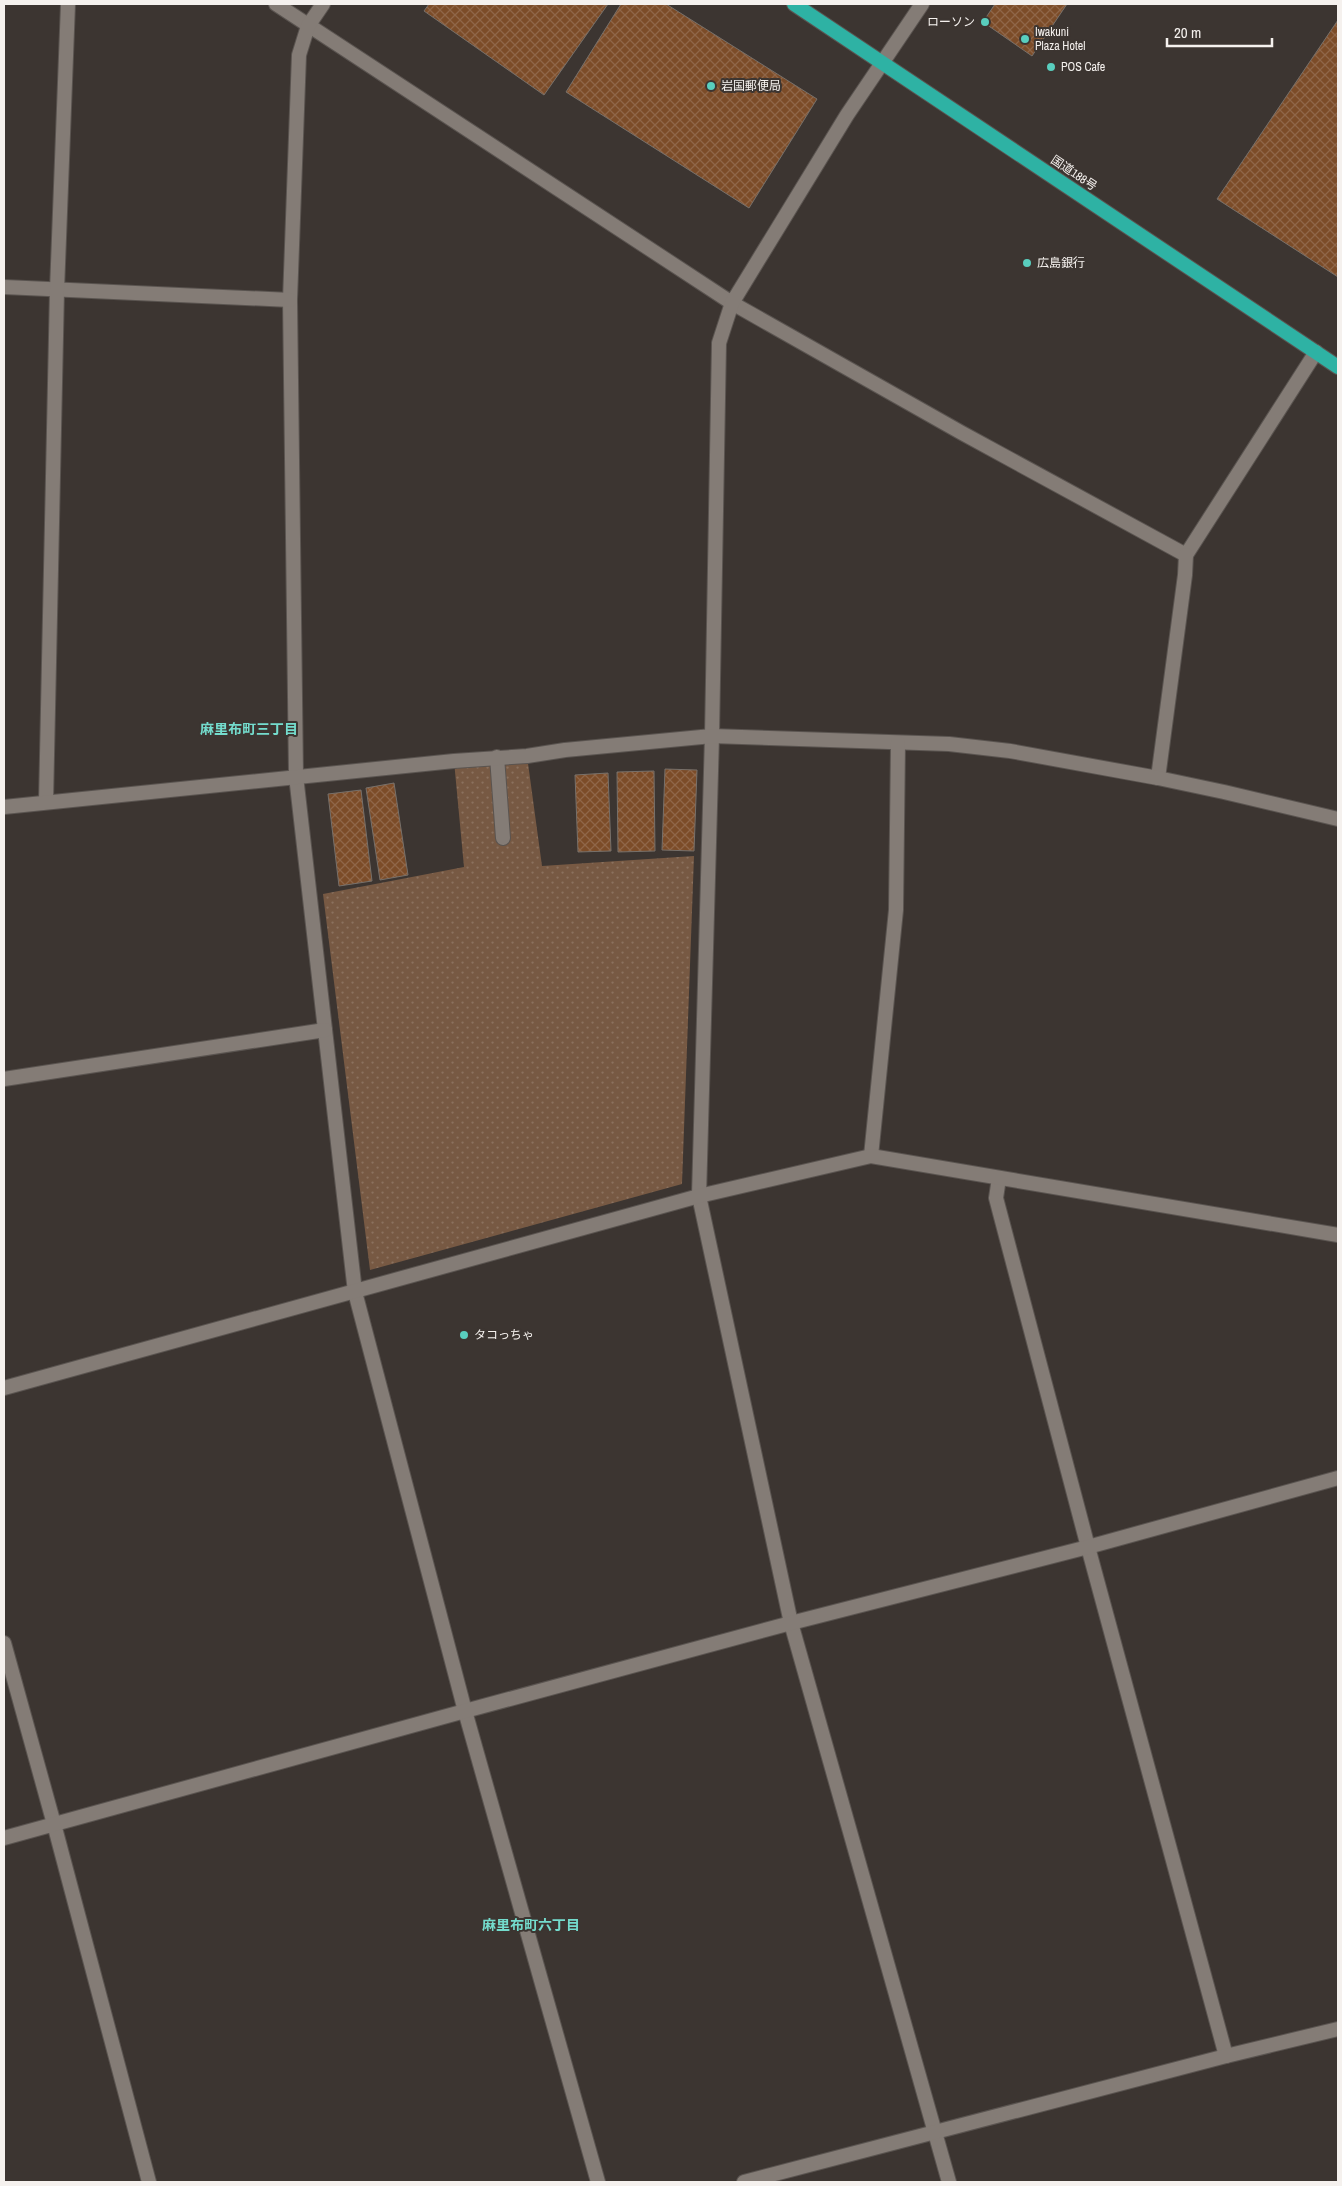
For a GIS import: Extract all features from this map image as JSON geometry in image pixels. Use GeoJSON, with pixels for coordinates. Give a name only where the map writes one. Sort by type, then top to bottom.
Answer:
{"type":"FeatureCollection","features":[{"type":"Feature","properties":{"kind":"highway","name":"国道188号"},"geometry":{"type":"LineString","coordinates":[[794,4],[1338,367]]}},
{"type":"Feature","properties":{"kind":"street"},"geometry":{"type":"LineString","coordinates":[[46,802],[57,290],[68,4]]}},
{"type":"Feature","properties":{"kind":"street"},"geometry":{"type":"LineString","coordinates":[[276,4],[732,303],[962,433],[1186,555]]}},
{"type":"Feature","properties":{"kind":"street"},"geometry":{"type":"LineString","coordinates":[[323,4],[308,26],[299,55],[290,300],[296,776],[354,1292],[465,1710],[598,2182]]}},
{"type":"Feature","properties":{"kind":"street"},"geometry":{"type":"LineString","coordinates":[[922,4],[847,115],[732,303],[719,343],[712,736],[699,1196],[791,1623],[950,2182]]}},
{"type":"Feature","properties":{"kind":"street"},"geometry":{"type":"LineString","coordinates":[[4,286],[290,300]]}},
{"type":"Feature","properties":{"kind":"street"},"geometry":{"type":"LineString","coordinates":[[1158,778],[1186,555],[1316,352]]}},
{"type":"Feature","properties":{"kind":"street"},"geometry":{"type":"LineString","coordinates":[[4,807],[296,776],[497,757],[527,756],[565,750],[712,736],[949,744],[1010,751],[1158,778],[1338,819]]}},
{"type":"Feature","properties":{"kind":"street"},"geometry":{"type":"LineString","coordinates":[[871,1156],[896,910],[898,743]]}},
{"type":"Feature","properties":{"kind":"street"},"geometry":{"type":"LineString","coordinates":[[497,757],[503,838]]}},
{"type":"Feature","properties":{"kind":"street"},"geometry":{"type":"LineString","coordinates":[[4,1079],[325,1030]]}},
{"type":"Feature","properties":{"kind":"street"},"geometry":{"type":"LineString","coordinates":[[4,1388],[699,1196],[871,1156],[1338,1234]]}},
{"type":"Feature","properties":{"kind":"street"},"geometry":{"type":"LineString","coordinates":[[999,1178],[996,1198],[1088,1547],[1226,2056]]}},
{"type":"Feature","properties":{"kind":"street"},"geometry":{"type":"LineString","coordinates":[[4,1838],[465,1710],[791,1623],[1088,1547],[1338,1478]]}},
{"type":"Feature","properties":{"kind":"street"},"geometry":{"type":"LineString","coordinates":[[4,1643],[149,2182]]}},
{"type":"Feature","properties":{"kind":"street"},"geometry":{"type":"LineString","coordinates":[[744,2182],[1226,2056],[1338,2029]]}},
{"type":"Feature","properties":{"kind":"shaded area"},"geometry":{"type":"Polygon","coordinates":[[[527,756],[542,866],[694,856],[682,1184],[370,1270],[323,894],[464,867],[454,761],[527,756]]]}},
{"type":"Feature","properties":{"kind":"building"},"geometry":{"type":"Polygon","coordinates":[[[429,4],[608,4],[544,95],[424,11],[429,4]]]}},
{"type":"Feature","properties":{"kind":"building"},"geometry":{"type":"Polygon","coordinates":[[[621,4],[666,4],[817,99],[749,208],[566,92],[621,4]]]}},
{"type":"Feature","properties":{"kind":"building","name":"Iwakuni Plaza Hotel"},"geometry":{"type":"Polygon","coordinates":[[[995,4],[1067,4],[1032,56],[983,22],[995,4]]]}},
{"type":"Feature","properties":{"kind":"building"},"geometry":{"type":"Polygon","coordinates":[[[1338,20],[1338,277],[1217,199],[1338,20]]]}},
{"type":"Feature","properties":{"kind":"building"},"geometry":{"type":"Polygon","coordinates":[[[665,769],[697,770],[694,851],[662,850],[665,769]]]}},
{"type":"Feature","properties":{"kind":"building"},"geometry":{"type":"Polygon","coordinates":[[[654,771],[655,851],[618,852],[617,772],[654,771]]]}},
{"type":"Feature","properties":{"kind":"building"},"geometry":{"type":"Polygon","coordinates":[[[608,773],[611,851],[578,852],[575,775],[608,773]]]}},
{"type":"Feature","properties":{"kind":"building"},"geometry":{"type":"Polygon","coordinates":[[[394,783],[408,875],[380,880],[366,788],[394,783]]]}},
{"type":"Feature","properties":{"kind":"building"},"geometry":{"type":"Polygon","coordinates":[[[361,790],[372,881],[339,886],[328,794],[361,790]]]}},
{"type":"Feature","properties":{"kind":"place","name":"ローソン"},"geometry":{"type":"Point","coordinates":[985,22]}},
{"type":"Feature","properties":{"kind":"place","name":"Iwakuni Plaza Hotel"},"geometry":{"type":"Point","coordinates":[1025,39]}},
{"type":"Feature","properties":{"kind":"place","name":"POS Cafe"},"geometry":{"type":"Point","coordinates":[1051,67]}},
{"type":"Feature","properties":{"kind":"place","name":"岩国郵便局"},"geometry":{"type":"Point","coordinates":[711,86]}},
{"type":"Feature","properties":{"kind":"place","name":"広島銀行"},"geometry":{"type":"Point","coordinates":[1027,263]}},
{"type":"Feature","properties":{"kind":"place","name":"タコっちゃ"},"geometry":{"type":"Point","coordinates":[464,1335]}},
{"type":"Feature","properties":{"kind":"district","name":"麻里布町三丁目"},"geometry":{"type":"Point","coordinates":[249,729]}},
{"type":"Feature","properties":{"kind":"district","name":"麻里布町六丁目"},"geometry":{"type":"Point","coordinates":[531,1925]}}]}
